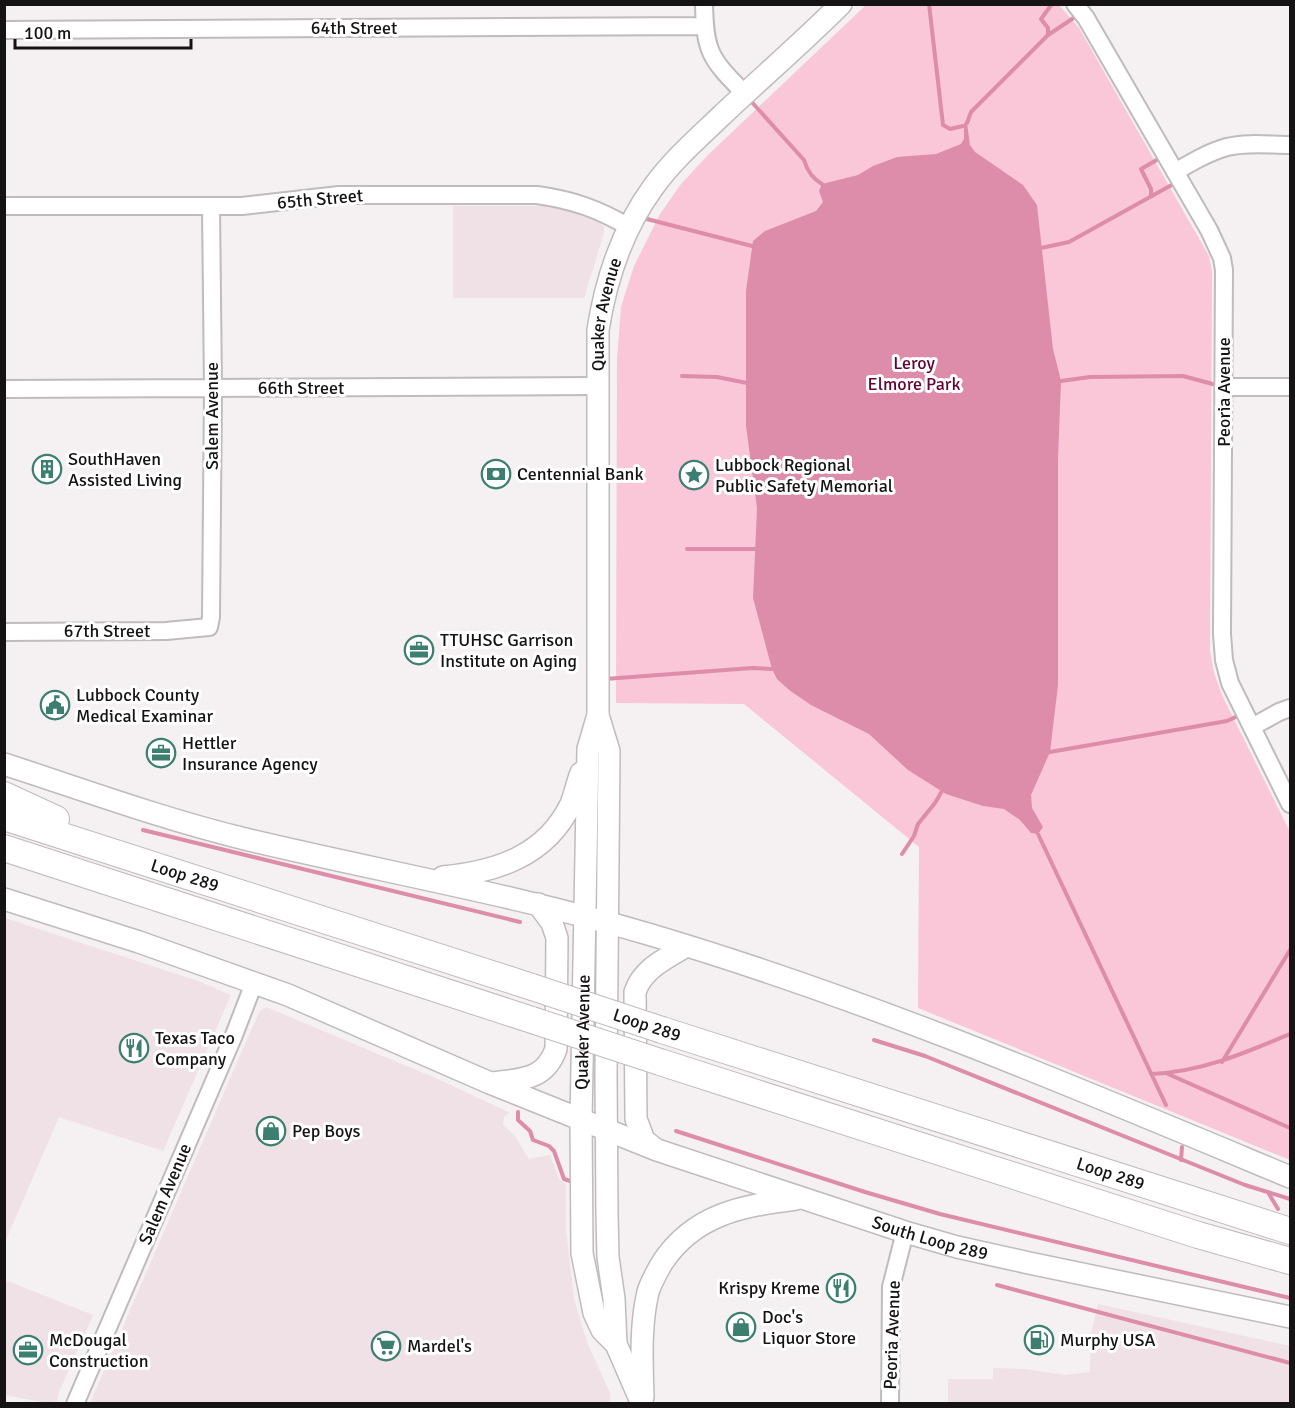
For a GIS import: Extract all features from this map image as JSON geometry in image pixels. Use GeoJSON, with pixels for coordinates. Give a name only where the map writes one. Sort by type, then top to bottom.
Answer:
{"type":"FeatureCollection","features":[{"type":"Feature","properties":{"kind":"highway"},"geometry":{"type":"LineString","coordinates":[[4,795],[148,863]]}},
{"type":"Feature","properties":{"kind":"highway","name":"Loop 289"},"geometry":{"type":"LineString","coordinates":[[4,817],[1290,1231]]}},
{"type":"Feature","properties":{"kind":"highway","name":"Loop 289"},"geometry":{"type":"LineString","coordinates":[[4,848],[660,1062],[1187,1231],[1290,1261]]}},
{"type":"Feature","properties":{"kind":"highway"},"geometry":{"type":"LineString","coordinates":[[4,866],[101,894],[193,909]]}},
{"type":"Feature","properties":{"kind":"main road","name":"Quaker Avenue"},"geometry":{"type":"LineString","coordinates":[[643,1404],[616,1344],[602,1330],[594,1313],[586,1281],[581,1224],[588,749],[598,715],[598,330],[602,305],[616,256],[629,227],[653,188],[681,154],[841,4]]}},
{"type":"Feature","properties":{"kind":"main road","name":"Quaker Avenue"},"geometry":{"type":"LineString","coordinates":[[598,715],[609,751],[608,1257],[614,1299],[616,1344]]}},
{"type":"Feature","properties":{"kind":"main road"},"geometry":{"type":"LineString","coordinates":[[422,878],[487,871],[508,864],[540,844],[561,822],[571,803],[588,749]]}},
{"type":"Feature","properties":{"kind":"main road"},"geometry":{"type":"LineString","coordinates":[[4,764],[171,819],[243,838],[538,904],[686,946],[940,1033],[1290,1177]]}},
{"type":"Feature","properties":{"kind":"main road","name":"South Loop 289"},"geometry":{"type":"LineString","coordinates":[[4,898],[139,942],[315,1006],[490,1083],[657,1150],[905,1232],[1029,1263],[1290,1317]]}},
{"type":"Feature","properties":{"kind":"main road"},"geometry":{"type":"LineString","coordinates":[[490,1083],[528,1078],[544,1070],[552,1061],[556,1049],[557,939],[552,923],[538,904]]}},
{"type":"Feature","properties":{"kind":"main road"},"geometry":{"type":"LineString","coordinates":[[657,1150],[644,1140],[636,1119],[635,992],[638,982],[649,969],[686,946]]}},
{"type":"Feature","properties":{"kind":"main road"},"geometry":{"type":"LineString","coordinates":[[643,1404],[642,1338],[648,1291],[656,1272],[670,1251],[689,1233],[716,1216],[750,1205],[803,1198]]}},
{"type":"Feature","properties":{"kind":"street"},"geometry":{"type":"LineString","coordinates":[[704,4],[704,26],[708,50],[720,68],[745,94]]}},
{"type":"Feature","properties":{"kind":"street","name":"Peoria Avenue"},"geometry":{"type":"LineString","coordinates":[[1075,4],[1086,18],[1209,230],[1222,258],[1224,270],[1224,651],[1230,683],[1290,804]]}},
{"type":"Feature","properties":{"kind":"street","name":"64th Street"},"geometry":{"type":"LineString","coordinates":[[4,30],[704,26]]}},
{"type":"Feature","properties":{"kind":"street"},"geometry":{"type":"LineString","coordinates":[[1175,172],[1197,159],[1228,147],[1290,145]]}},
{"type":"Feature","properties":{"kind":"street","name":"65th Street"},"geometry":{"type":"LineString","coordinates":[[4,206],[242,206],[339,195],[537,195],[585,205],[629,227]]}},
{"type":"Feature","properties":{"kind":"street","name":"Salem Avenue"},"geometry":{"type":"LineString","coordinates":[[209,627],[211,617],[213,388],[211,206]]}},
{"type":"Feature","properties":{"kind":"street","name":"66th Street"},"geometry":{"type":"LineString","coordinates":[[4,389],[597,386]]}},
{"type":"Feature","properties":{"kind":"street"},"geometry":{"type":"LineString","coordinates":[[1224,387],[1290,387]]}},
{"type":"Feature","properties":{"kind":"street","name":"67th Street"},"geometry":{"type":"LineString","coordinates":[[4,632],[166,631],[209,627]]}},
{"type":"Feature","properties":{"kind":"street"},"geometry":{"type":"LineString","coordinates":[[1252,727],[1290,708]]}},
{"type":"Feature","properties":{"kind":"street","name":"Salem Avenue"},"geometry":{"type":"LineString","coordinates":[[75,1404],[234,1035],[254,983]]}},
{"type":"Feature","properties":{"kind":"street","name":"Peoria Avenue"},"geometry":{"type":"LineString","coordinates":[[890,1404],[891,1287],[905,1232]]}},
{"type":"Feature","properties":{"kind":"shaded area"},"geometry":{"type":"Polygon","coordinates":[[[964,123],[967,123],[970,145],[975,152],[1023,185],[1037,205],[1053,349],[1061,381],[1058,458],[1058,685],[1050,752],[1031,795],[1032,808],[1043,827],[1038,834],[1031,833],[1020,820],[1004,809],[983,806],[946,794],[908,770],[869,734],[811,705],[789,690],[777,679],[772,669],[753,598],[757,508],[746,426],[746,291],[753,241],[765,231],[816,211],[823,202],[819,191],[822,184],[858,175],[873,166],[897,157],[936,154],[961,144],[964,139],[964,123]]]}},
{"type":"Feature","properties":{"kind":"shaded area"},"geometry":{"type":"Polygon","coordinates":[[[453,206],[551,206],[582,214],[600,222],[604,227],[604,233],[584,298],[453,298],[453,206]]]}},
{"type":"Feature","properties":{"kind":"shaded area"},"geometry":{"type":"Polygon","coordinates":[[[5,918],[198,981],[231,995],[163,1151],[59,1117],[5,1242],[5,918]]]}},
{"type":"Feature","properties":{"kind":"shaded area"},"geometry":{"type":"Polygon","coordinates":[[[266,1007],[440,1080],[510,1113],[504,1116],[503,1125],[514,1135],[529,1159],[550,1155],[559,1179],[566,1185],[566,1230],[574,1299],[587,1342],[610,1393],[610,1403],[90,1403],[251,1030],[260,1011],[266,1007]]]}},
{"type":"Feature","properties":{"kind":"shaded area"},"geometry":{"type":"Polygon","coordinates":[[[5,1280],[93,1315],[57,1401],[47,1403],[5,1395],[5,1280]]]}},
{"type":"Feature","properties":{"kind":"shaded area"},"geometry":{"type":"Polygon","coordinates":[[[1098,1304],[1290,1346],[1290,1403],[948,1403],[948,1379],[993,1379],[993,1368],[1024,1369],[1065,1375],[1090,1372],[1091,1333],[1098,1304]]]}},
{"type":"Feature","properties":{"kind":"green space","name":"Leroy Elmore Park"},"geometry":{"type":"Polygon","coordinates":[[[866,5],[1059,5],[1079,28],[1209,256],[1212,272],[1210,651],[1214,673],[1222,695],[1290,832],[1290,1160],[918,1008],[919,847],[744,704],[616,703],[617,360],[621,307],[634,266],[660,214],[681,184],[708,155],[866,5]]]}},
{"type":"Feature","properties":{"kind":"waterway"},"geometry":{"type":"LineString","coordinates":[[929,4],[943,125],[950,129],[963,126]]}},
{"type":"Feature","properties":{"kind":"waterway"},"geometry":{"type":"LineString","coordinates":[[1048,35],[1048,28],[1041,19],[1052,4]]}},
{"type":"Feature","properties":{"kind":"waterway"},"geometry":{"type":"LineString","coordinates":[[967,123],[971,112],[1048,35],[1078,15]]}},
{"type":"Feature","properties":{"kind":"waterway"},"geometry":{"type":"LineString","coordinates":[[749,99],[804,160],[813,177],[822,184]]}},
{"type":"Feature","properties":{"kind":"waterway"},"geometry":{"type":"LineString","coordinates":[[1151,196],[1151,189],[1141,169],[1162,157]]}},
{"type":"Feature","properties":{"kind":"waterway"},"geometry":{"type":"LineString","coordinates":[[1041,248],[1069,242],[1177,182]]}},
{"type":"Feature","properties":{"kind":"waterway"},"geometry":{"type":"LineString","coordinates":[[643,218],[752,246]]}},
{"type":"Feature","properties":{"kind":"waterway"},"geometry":{"type":"LineString","coordinates":[[682,376],[717,377],[747,383]]}},
{"type":"Feature","properties":{"kind":"waterway"},"geometry":{"type":"LineString","coordinates":[[1061,381],[1090,377],[1183,376],[1220,386]]}},
{"type":"Feature","properties":{"kind":"waterway"},"geometry":{"type":"LineString","coordinates":[[687,549],[755,549]]}},
{"type":"Feature","properties":{"kind":"waterway"},"geometry":{"type":"LineString","coordinates":[[605,679],[752,668],[772,669]]}},
{"type":"Feature","properties":{"kind":"waterway"},"geometry":{"type":"LineString","coordinates":[[1050,752],[1227,721],[1242,714]]}},
{"type":"Feature","properties":{"kind":"waterway"},"geometry":{"type":"LineString","coordinates":[[902,854],[914,836],[918,824],[942,791]]}},
{"type":"Feature","properties":{"kind":"waterway"},"geometry":{"type":"LineString","coordinates":[[143,830],[520,922]]}},
{"type":"Feature","properties":{"kind":"waterway"},"geometry":{"type":"LineString","coordinates":[[1038,834],[1166,1105]]}},
{"type":"Feature","properties":{"kind":"waterway"},"geometry":{"type":"LineString","coordinates":[[1222,1062],[1290,950]]}},
{"type":"Feature","properties":{"kind":"waterway"},"geometry":{"type":"LineString","coordinates":[[1151,1074],[1187,1070],[1205,1065],[1290,1034]]}},
{"type":"Feature","properties":{"kind":"waterway"},"geometry":{"type":"LineString","coordinates":[[874,1040],[925,1056],[1245,1185],[1290,1199]]}},
{"type":"Feature","properties":{"kind":"waterway"},"geometry":{"type":"LineString","coordinates":[[1168,1074],[1290,1128]]}},
{"type":"Feature","properties":{"kind":"waterway"},"geometry":{"type":"LineString","coordinates":[[518,1112],[518,1120],[530,1131],[533,1140],[549,1146],[554,1151],[564,1179],[570,1181]]}},
{"type":"Feature","properties":{"kind":"waterway"},"geometry":{"type":"LineString","coordinates":[[676,1131],[940,1214],[1290,1298]]}},
{"type":"Feature","properties":{"kind":"waterway"},"geometry":{"type":"LineString","coordinates":[[1181,1160],[1182,1147]]}},
{"type":"Feature","properties":{"kind":"waterway"},"geometry":{"type":"LineString","coordinates":[[1269,1194],[1278,1209]]}},
{"type":"Feature","properties":{"kind":"waterway"},"geometry":{"type":"LineString","coordinates":[[997,1285],[1290,1363]]}},
{"type":"Feature","properties":{"kind":"place","name":"SouthHaven Assisted Living"},"geometry":{"type":"Point","coordinates":[47,469]}},
{"type":"Feature","properties":{"kind":"place","name":"Centennial Bank"},"geometry":{"type":"Point","coordinates":[496,474]}},
{"type":"Feature","properties":{"kind":"place","name":"Lubbock Regional Public Safety Memorial"},"geometry":{"type":"Point","coordinates":[694,475]}},
{"type":"Feature","properties":{"kind":"place","name":"TTUHSC Garrison Institute on Aging"},"geometry":{"type":"Point","coordinates":[419,650]}},
{"type":"Feature","properties":{"kind":"place","name":"Lubbock County Medical Examinar"},"geometry":{"type":"Point","coordinates":[55,705]}},
{"type":"Feature","properties":{"kind":"place","name":"Hettler Insurance Agency"},"geometry":{"type":"Point","coordinates":[161,753]}},
{"type":"Feature","properties":{"kind":"place","name":"Texas Taco Company"},"geometry":{"type":"Point","coordinates":[134,1048]}},
{"type":"Feature","properties":{"kind":"place","name":"Pep Boys"},"geometry":{"type":"Point","coordinates":[271,1131]}},
{"type":"Feature","properties":{"kind":"place","name":"Krispy Kreme"},"geometry":{"type":"Point","coordinates":[841,1288]}},
{"type":"Feature","properties":{"kind":"place","name":"Doc's Liquor Store"},"geometry":{"type":"Point","coordinates":[741,1327]}},
{"type":"Feature","properties":{"kind":"place","name":"Murphy USA"},"geometry":{"type":"Point","coordinates":[1039,1340]}},
{"type":"Feature","properties":{"kind":"place","name":"Mardel's"},"geometry":{"type":"Point","coordinates":[386,1346]}},
{"type":"Feature","properties":{"kind":"place","name":"McDougal Construction"},"geometry":{"type":"Point","coordinates":[28,1350]}}]}
